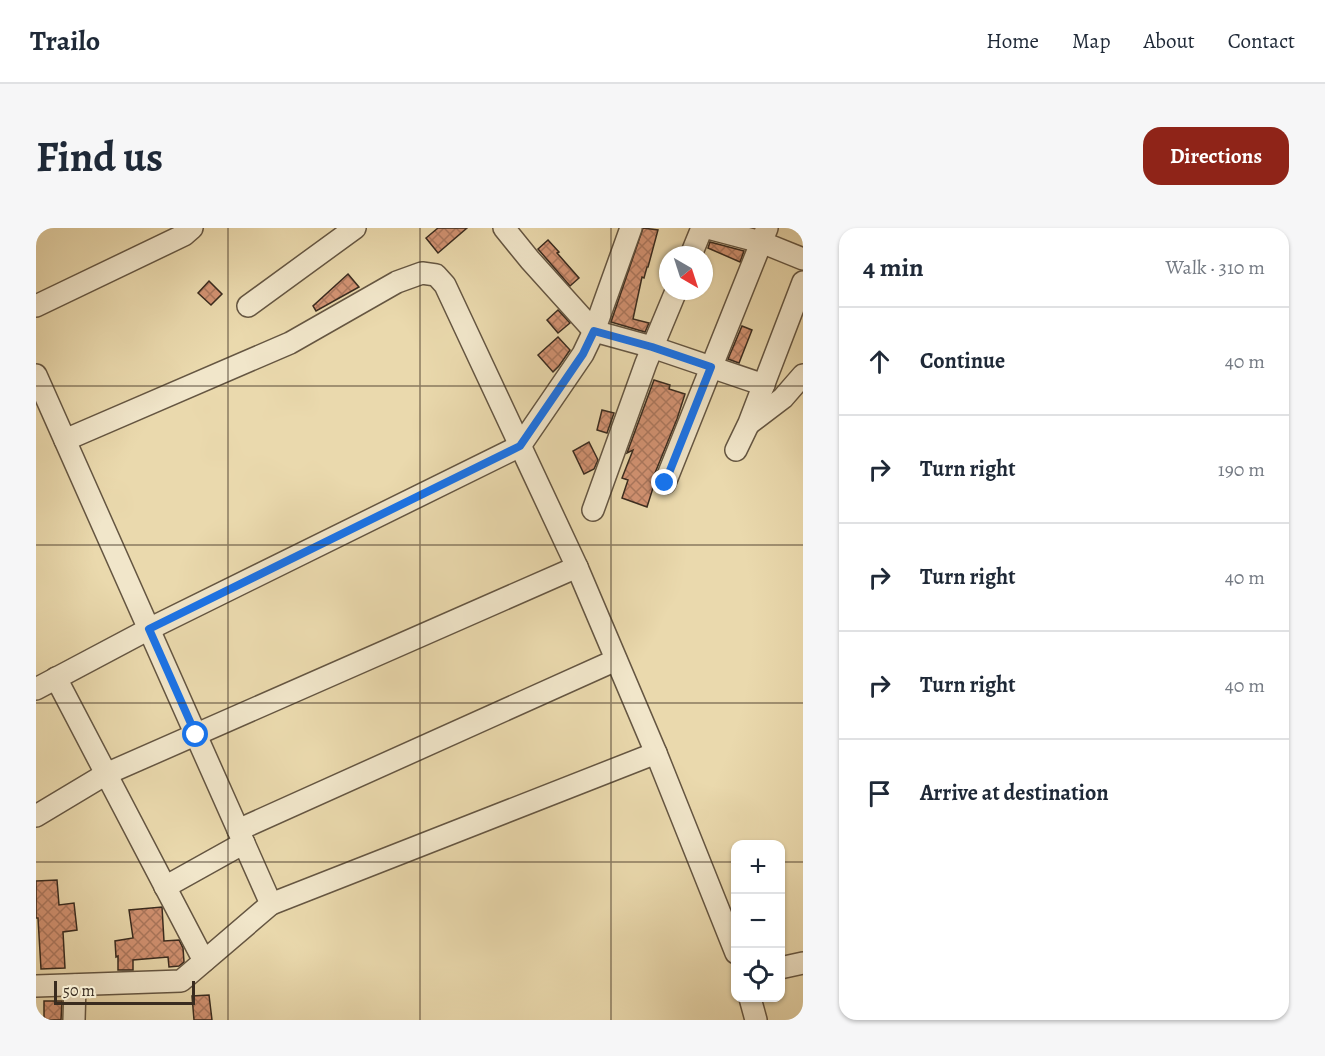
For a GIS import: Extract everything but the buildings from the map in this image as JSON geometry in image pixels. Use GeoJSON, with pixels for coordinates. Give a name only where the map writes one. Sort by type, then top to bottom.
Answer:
{"type":"FeatureCollection","features":[{"type":"Feature","properties":{"kind":"street"},"geometry":{"type":"LineString","coordinates":[[36,306],[184,235],[192,228]]}},
{"type":"Feature","properties":{"kind":"street"},"geometry":{"type":"LineString","coordinates":[[248,306],[355,228]]}},
{"type":"Feature","properties":{"kind":"street"},"geometry":{"type":"LineString","coordinates":[[504,228],[594,331],[652,347],[764,385]]}},
{"type":"Feature","properties":{"kind":"street"},"geometry":{"type":"LineString","coordinates":[[36,689],[149,629],[520,446],[583,354],[594,331],[631,228]]}},
{"type":"Feature","properties":{"kind":"street"},"geometry":{"type":"LineString","coordinates":[[695,246],[702,228]]}},
{"type":"Feature","properties":{"kind":"street"},"geometry":{"type":"LineString","coordinates":[[708,228],[764,235],[803,259]]}},
{"type":"Feature","properties":{"kind":"street"},"geometry":{"type":"LineString","coordinates":[[665,483],[764,235]]}},
{"type":"Feature","properties":{"kind":"street"},"geometry":{"type":"LineString","coordinates":[[65,440],[290,343],[397,282],[422,273],[436,275],[445,285],[577,567],[656,753],[733,948]]}},
{"type":"Feature","properties":{"kind":"street"},"geometry":{"type":"LineString","coordinates":[[736,450],[749,423],[803,282]]}},
{"type":"Feature","properties":{"kind":"street"},"geometry":{"type":"LineString","coordinates":[[593,510],[652,347],[672,300]]}},
{"type":"Feature","properties":{"kind":"street"},"geometry":{"type":"LineString","coordinates":[[36,375],[271,904]]}},
{"type":"Feature","properties":{"kind":"street"},"geometry":{"type":"LineString","coordinates":[[749,423],[783,398],[803,375]]}},
{"type":"Feature","properties":{"kind":"street"},"geometry":{"type":"LineString","coordinates":[[36,816],[106,774],[577,567]]}},
{"type":"Feature","properties":{"kind":"street"},"geometry":{"type":"LineString","coordinates":[[165,887],[241,836],[616,660]]}},
{"type":"Feature","properties":{"kind":"street"},"geometry":{"type":"LineString","coordinates":[[56,678],[204,962]]}},
{"type":"Feature","properties":{"kind":"street"},"geometry":{"type":"LineString","coordinates":[[36,986],[181,981],[271,904],[656,753]]}},
{"type":"Feature","properties":{"kind":"street"},"geometry":{"type":"LineString","coordinates":[[785,967],[803,963]]}},
{"type":"Feature","properties":{"kind":"street"},"geometry":{"type":"LineString","coordinates":[[74,1020],[75,985]]}},
{"type":"Feature","properties":{"kind":"street"},"geometry":{"type":"LineString","coordinates":[[751,1002],[756,1020]]}},
{"type":"Feature","properties":{"kind":"route"},"geometry":{"type":"LineString","coordinates":[[196,735],[149,629],[520,446],[583,354],[594,331],[711,367],[665,483]]}}]}
